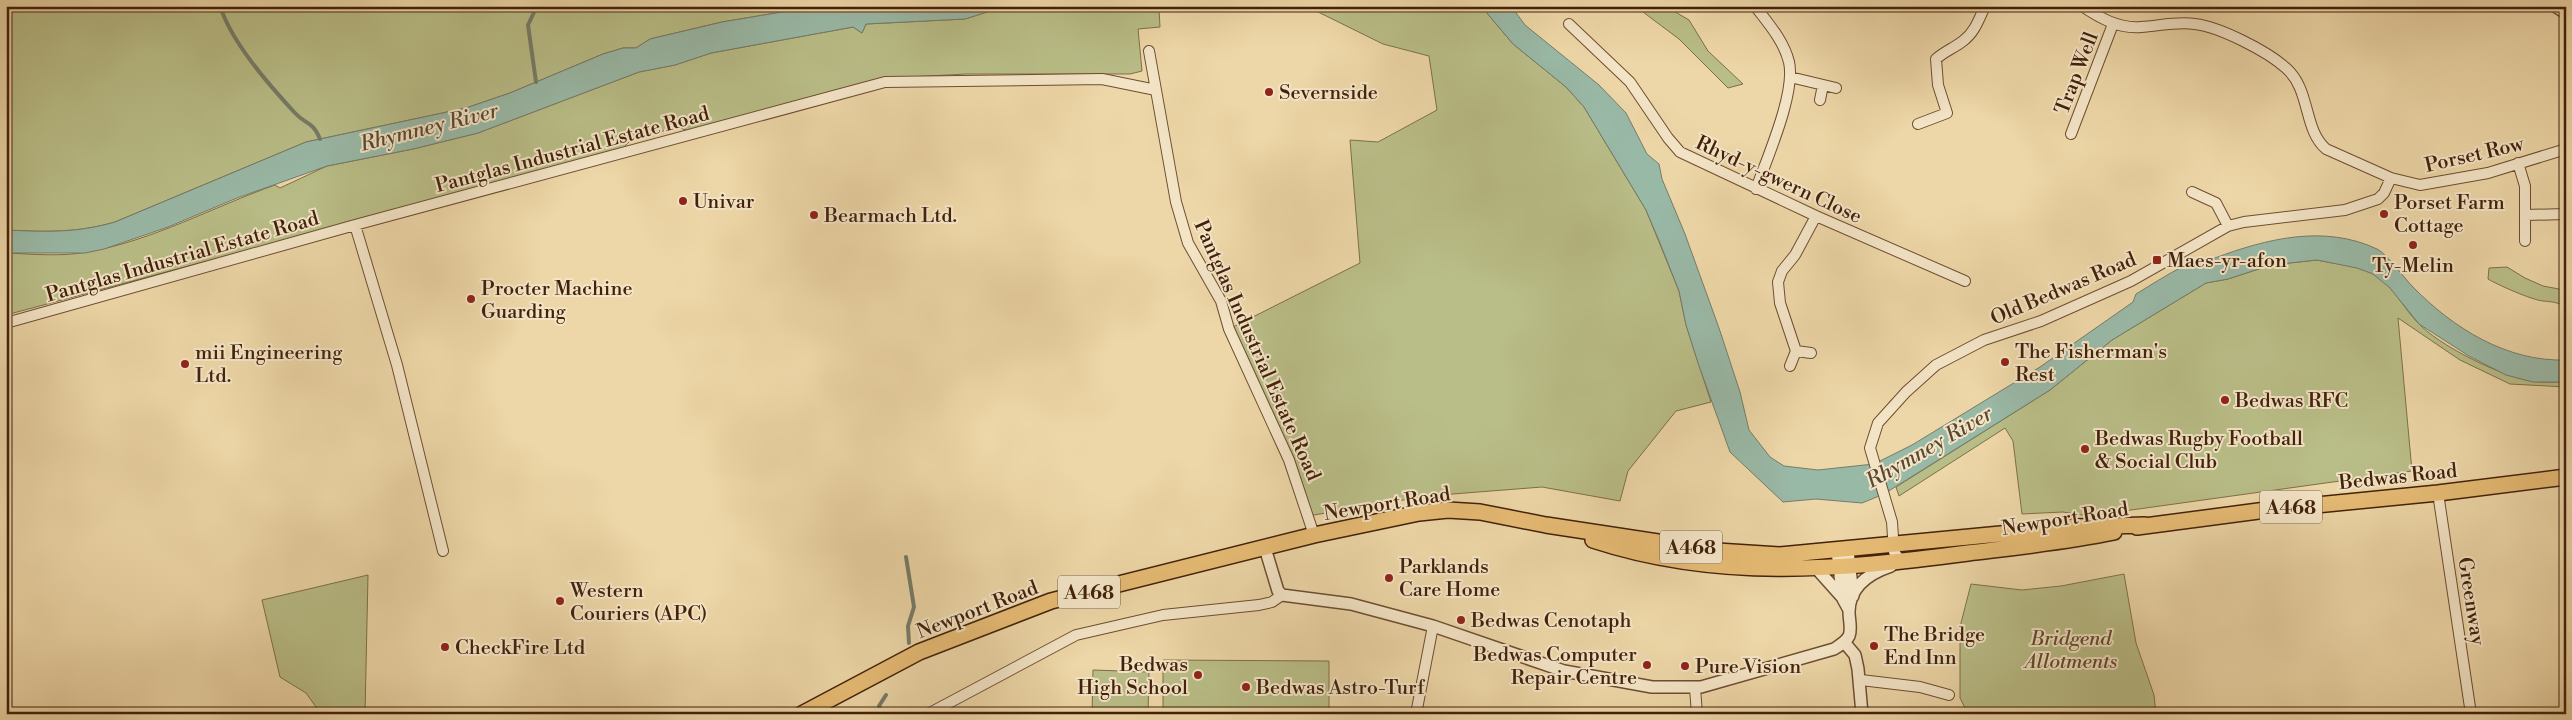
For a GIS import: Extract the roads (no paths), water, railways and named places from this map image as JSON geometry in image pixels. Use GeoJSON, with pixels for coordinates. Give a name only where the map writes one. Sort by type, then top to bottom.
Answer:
{"type":"FeatureCollection","features":[{"type":"Feature","properties":{"kind":"main road","name":"Bedwas Road"},"geometry":{"type":"LineString","coordinates":[[2145,525],[2566,477]]}},
{"type":"Feature","properties":{"kind":"main road","name":"Newport Road"},"geometry":{"type":"LineString","coordinates":[[802,714],[919,652],[1051,602],[1314,535],[1375,521],[1448,510],[1480,512],[1546,524],[1746,554],[1780,555],[1842,551],[1893,544],[2074,527],[2145,525]]}},
{"type":"Feature","properties":{"kind":"main road","name":"Newport Road"},"geometry":{"type":"LineString","coordinates":[[1546,524],[1620,549],[1682,562],[1753,569],[1817,569],[1902,562],[2076,540],[2145,525]]}},
{"type":"Feature","properties":{"kind":"street"},"geometry":{"type":"LineString","coordinates":[[1755,6],[1777,36],[1789,62],[1790,76],[1782,113],[1756,189]]}},
{"type":"Feature","properties":{"kind":"street"},"geometry":{"type":"LineString","coordinates":[[1918,124],[1947,113],[1938,85],[1936,59],[1947,49],[1963,41],[1974,30],[1985,6]]}},
{"type":"Feature","properties":{"kind":"street"},"geometry":{"type":"LineString","coordinates":[[2082,6],[2113,24]]}},
{"type":"Feature","properties":{"kind":"street"},"geometry":{"type":"LineString","coordinates":[[2555,6],[2566,13]]}},
{"type":"Feature","properties":{"kind":"street","name":"Porset Row"},"geometry":{"type":"LineString","coordinates":[[2113,24],[2140,27],[2193,23],[2216,30],[2262,53],[2292,74],[2304,96],[2318,138],[2326,149],[2391,178],[2412,184],[2427,185],[2488,173],[2566,149]]}},
{"type":"Feature","properties":{"kind":"street","name":"Rhyd-y-gwern Close"},"geometry":{"type":"LineString","coordinates":[[1569,24],[1630,82],[1680,152],[1756,189],[1965,281]]}},
{"type":"Feature","properties":{"kind":"street","name":"Trap Well"},"geometry":{"type":"LineString","coordinates":[[2071,134],[2113,24]]}},
{"type":"Feature","properties":{"kind":"street","name":"Pantglas Industrial Estate Road"},"geometry":{"type":"LineString","coordinates":[[1149,51],[1176,202],[1188,243],[1221,300],[1229,329],[1290,460],[1314,535]]}},
{"type":"Feature","properties":{"kind":"street"},"geometry":{"type":"LineString","coordinates":[[1790,76],[1836,88]]}},
{"type":"Feature","properties":{"kind":"street","name":"Pantglas Industrial Estate Road"},"geometry":{"type":"LineString","coordinates":[[6,323],[355,225],[885,82],[1102,79],[1156,90]]}},
{"type":"Feature","properties":{"kind":"street"},"geometry":{"type":"LineString","coordinates":[[1820,100],[1823,85]]}},
{"type":"Feature","properties":{"kind":"street"},"geometry":{"type":"LineString","coordinates":[[2518,163],[2524,179],[2525,241]]}},
{"type":"Feature","properties":{"kind":"street","name":"Old Bedwas Road"},"geometry":{"type":"LineString","coordinates":[[1893,544],[1892,522],[1874,464],[1871,439],[1878,423],[1906,392],[1936,366],[1984,340],[2041,321],[2132,280],[2228,226],[2244,222],[2345,210],[2378,199],[2384,193],[2391,178]]}},
{"type":"Feature","properties":{"kind":"street"},"geometry":{"type":"LineString","coordinates":[[2192,192],[2216,203],[2228,226]]}},
{"type":"Feature","properties":{"kind":"street"},"geometry":{"type":"LineString","coordinates":[[2526,215],[2566,214]]}},
{"type":"Feature","properties":{"kind":"street"},"geometry":{"type":"LineString","coordinates":[[1790,366],[1796,351],[1780,303],[1778,282],[1782,271],[1795,255],[1816,216]]}},
{"type":"Feature","properties":{"kind":"street"},"geometry":{"type":"LineString","coordinates":[[355,225],[397,365],[443,551]]}},
{"type":"Feature","properties":{"kind":"street"},"geometry":{"type":"LineString","coordinates":[[1796,351],[1811,354]]}},
{"type":"Feature","properties":{"kind":"street","name":"Greenway"},"geometry":{"type":"LineString","coordinates":[[2438,493],[2471,714]]}},
{"type":"Feature","properties":{"kind":"street"},"geometry":{"type":"LineString","coordinates":[[1848,598],[1869,575],[1902,562],[1894,552],[1893,544]]}},
{"type":"Feature","properties":{"kind":"street"},"geometry":{"type":"LineString","coordinates":[[1265,548],[1278,591],[1282,595],[1338,601],[1433,626],[1564,671],[1652,687],[1695,688],[1828,651],[1844,642],[1850,630],[1842,551]]}},
{"type":"Feature","properties":{"kind":"street"},"geometry":{"type":"LineString","coordinates":[[1817,569],[1848,598]]}},
{"type":"Feature","properties":{"kind":"street"},"geometry":{"type":"LineString","coordinates":[[928,714],[1076,634],[1163,615],[1259,605],[1272,602],[1282,595]]}},
{"type":"Feature","properties":{"kind":"street"},"geometry":{"type":"LineString","coordinates":[[1416,714],[1433,626]]}},
{"type":"Feature","properties":{"kind":"street"},"geometry":{"type":"LineString","coordinates":[[1844,642],[1855,656],[1860,680],[1862,714]]}},
{"type":"Feature","properties":{"kind":"street"},"geometry":{"type":"LineString","coordinates":[[1860,680],[1920,687],[1949,695]]}},
{"type":"Feature","properties":{"kind":"street"},"geometry":{"type":"LineString","coordinates":[[1695,688],[1697,714]]}},
{"type":"Feature","properties":{"kind":"water","name":"Rhymney River"},"geometry":{"type":"Polygon","coordinates":[[[818,6],[1006,6],[965,19],[866,24],[862,33],[853,27],[711,53],[675,65],[639,72],[478,133],[413,149],[327,166],[237,198],[168,227],[104,249],[85,253],[6,253],[6,230],[61,231],[101,226],[115,222],[306,142],[466,108],[510,93],[603,54],[623,48],[636,48],[650,39],[722,22],[818,6]]]}},
{"type":"Feature","properties":{"kind":"water","name":"Rhymney River"},"geometry":{"type":"Polygon","coordinates":[[[1481,6],[1511,6],[1525,25],[1599,85],[1626,113],[1647,154],[1659,164],[1662,179],[1685,234],[1719,328],[1740,392],[1749,430],[1770,457],[1784,466],[1818,470],[1874,464],[1912,445],[2040,367],[2133,302],[2136,294],[2176,270],[2254,245],[2295,237],[2336,237],[2357,241],[2377,249],[2386,256],[2429,302],[2463,329],[2502,349],[2544,359],[2566,360],[2566,382],[2533,382],[2506,375],[2469,356],[2419,324],[2390,288],[2373,274],[2357,268],[2317,260],[2271,265],[2228,279],[2206,283],[2112,340],[2050,390],[1884,494],[1862,503],[1816,499],[1783,502],[1730,452],[1686,325],[1679,291],[1660,243],[1646,210],[1584,107],[1566,87],[1513,44],[1481,6]]]}},
{"type":"Feature","properties":{"kind":"waterway"},"geometry":{"type":"LineString","coordinates":[[220,6],[233,34],[252,63],[295,113],[312,126],[320,139]]}},
{"type":"Feature","properties":{"kind":"waterway"},"geometry":{"type":"LineString","coordinates":[[536,82],[528,25],[537,6]]}},
{"type":"Feature","properties":{"kind":"waterway"},"geometry":{"type":"LineString","coordinates":[[906,557],[914,607],[908,626],[909,643]]}},
{"type":"Feature","properties":{"kind":"waterway"},"geometry":{"type":"LineString","coordinates":[[882,714],[879,706],[886,695]]}},
{"type":"Feature","properties":{"kind":"place","name":"Severnside"},"geometry":{"type":"Point","coordinates":[1269,92]}},
{"type":"Feature","properties":{"kind":"place","name":"Univar"},"geometry":{"type":"Point","coordinates":[683,201]}},
{"type":"Feature","properties":{"kind":"place","name":"Porset Farm Cottage"},"geometry":{"type":"Point","coordinates":[2384,214]}},
{"type":"Feature","properties":{"kind":"place","name":"Bearmach Ltd."},"geometry":{"type":"Point","coordinates":[814,215]}},
{"type":"Feature","properties":{"kind":"place","name":"Ty-Melin"},"geometry":{"type":"Point","coordinates":[2413,245]}},
{"type":"Feature","properties":{"kind":"place","name":"Maes-yr-afon"},"geometry":{"type":"Point","coordinates":[2157,260]}},
{"type":"Feature","properties":{"kind":"place","name":"Procter Machine Guarding"},"geometry":{"type":"Point","coordinates":[471,299]}},
{"type":"Feature","properties":{"kind":"place","name":"The Fisherman's Rest"},"geometry":{"type":"Point","coordinates":[2005,362]}},
{"type":"Feature","properties":{"kind":"place","name":"mii Engineering Ltd."},"geometry":{"type":"Point","coordinates":[185,364]}},
{"type":"Feature","properties":{"kind":"place","name":"Bedwas RFC"},"geometry":{"type":"Point","coordinates":[2225,400]}},
{"type":"Feature","properties":{"kind":"place","name":"Bedwas Rugby Football & Social Club"},"geometry":{"type":"Point","coordinates":[2085,449]}},
{"type":"Feature","properties":{"kind":"place","name":"Parklands Care Home"},"geometry":{"type":"Point","coordinates":[1389,578]}},
{"type":"Feature","properties":{"kind":"place","name":"Western Couriers (APC)"},"geometry":{"type":"Point","coordinates":[560,601]}},
{"type":"Feature","properties":{"kind":"place","name":"Bedwas Cenotaph"},"geometry":{"type":"Point","coordinates":[1461,620]}},
{"type":"Feature","properties":{"kind":"place","name":"The Bridge End Inn"},"geometry":{"type":"Point","coordinates":[1874,646]}},
{"type":"Feature","properties":{"kind":"place","name":"CheckFire Ltd"},"geometry":{"type":"Point","coordinates":[445,647]}},
{"type":"Feature","properties":{"kind":"place","name":"Bedwas Computer Repair Centre"},"geometry":{"type":"Point","coordinates":[1647,665]}},
{"type":"Feature","properties":{"kind":"place","name":"Pure Vision"},"geometry":{"type":"Point","coordinates":[1685,666]}},
{"type":"Feature","properties":{"kind":"place","name":"Bedwas High School"},"geometry":{"type":"Point","coordinates":[1198,675]}},
{"type":"Feature","properties":{"kind":"place","name":"Bedwas Astro-Turf"},"geometry":{"type":"Point","coordinates":[1246,687]}},
{"type":"Feature","properties":{"kind":"park label","name":"Bridgend Allotments"},"geometry":{"type":"Point","coordinates":[2071,650]}}]}
